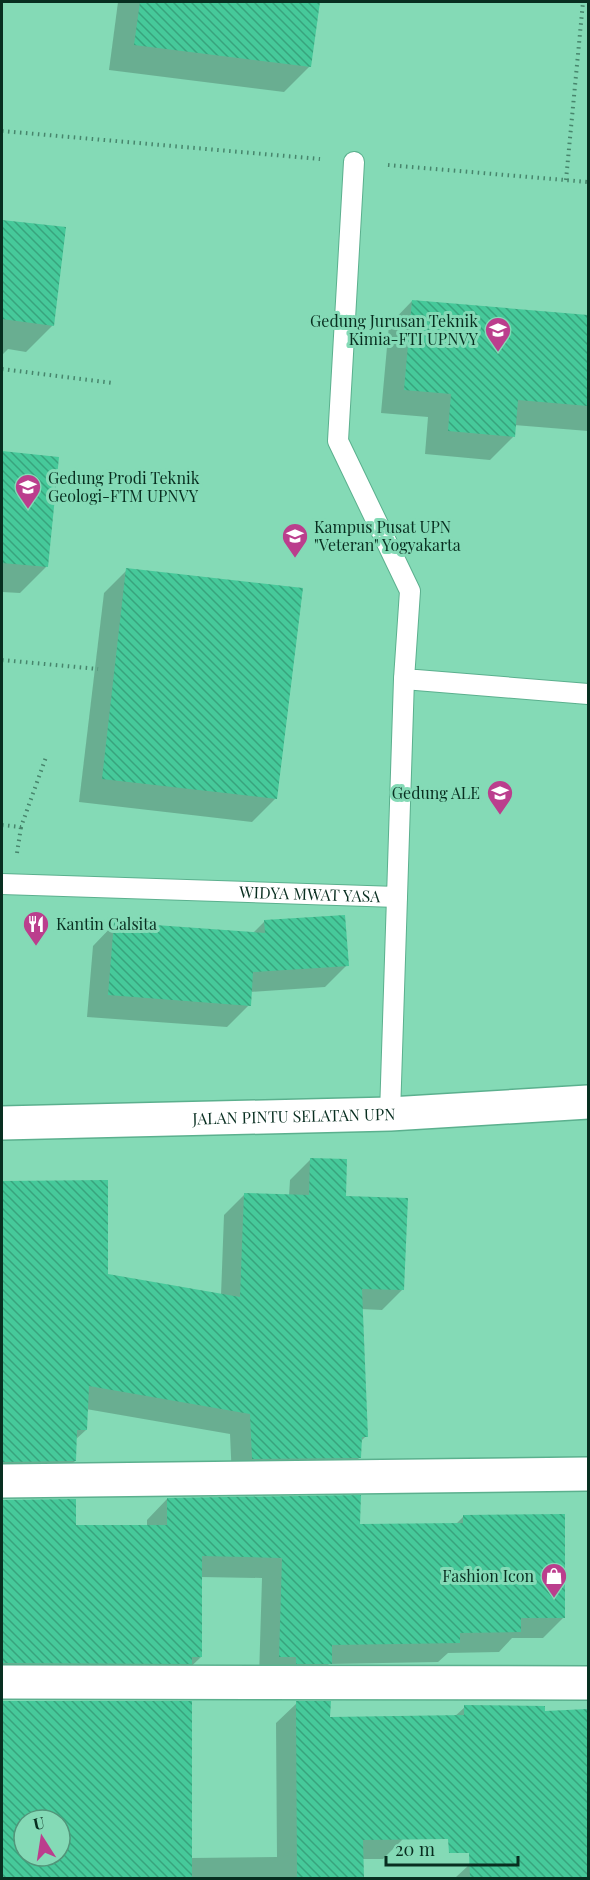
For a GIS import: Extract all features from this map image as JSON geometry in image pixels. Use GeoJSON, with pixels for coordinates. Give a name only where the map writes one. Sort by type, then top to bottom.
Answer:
{"type":"FeatureCollection","features":[{"type":"Feature","properties":{"kind":"street","name":"JALAN PINTU SELATAN UPN"},"geometry":{"type":"LineString","coordinates":[[2,1123],[390,1114],[588,1102]]}},
{"type":"Feature","properties":{"kind":"street"},"geometry":{"type":"LineString","coordinates":[[2,1481],[588,1474]]}},
{"type":"Feature","properties":{"kind":"street"},"geometry":{"type":"LineString","coordinates":[[2,1682],[588,1683]]}},
{"type":"Feature","properties":{"kind":"lane","name":"WIDYA MWAT YASA"},"geometry":{"type":"LineString","coordinates":[[2,884],[397,897],[404,679],[410,591],[338,441],[354,162]]}},
{"type":"Feature","properties":{"kind":"lane"},"geometry":{"type":"LineString","coordinates":[[404,679],[588,694]]}},
{"type":"Feature","properties":{"kind":"lane"},"geometry":{"type":"LineString","coordinates":[[390,1114],[397,897]]}},
{"type":"Feature","properties":{"kind":"path"},"geometry":{"type":"LineString","coordinates":[[566,180],[583,2]]}},
{"type":"Feature","properties":{"kind":"path"},"geometry":{"type":"LineString","coordinates":[[2,131],[588,182]]}},
{"type":"Feature","properties":{"kind":"path"},"geometry":{"type":"LineString","coordinates":[[2,369],[113,382]]}},
{"type":"Feature","properties":{"kind":"path"},"geometry":{"type":"LineString","coordinates":[[2,660],[98,669]]}},
{"type":"Feature","properties":{"kind":"path"},"geometry":{"type":"LineString","coordinates":[[2,825],[21,827],[46,757]]}},
{"type":"Feature","properties":{"kind":"building"},"geometry":{"type":"Polygon","coordinates":[[[140,2],[320,2],[311,67],[134,45],[140,2]]]}},
{"type":"Feature","properties":{"kind":"building"},"geometry":{"type":"Polygon","coordinates":[[[2,220],[66,227],[54,326],[2,319],[2,220]]]}},
{"type":"Feature","properties":{"kind":"building","name":"Gedung Jurusan Teknik Kimia-FTI UPNVY"},"geometry":{"type":"Polygon","coordinates":[[[412,300],[588,315],[588,406],[518,400],[515,437],[448,431],[451,394],[404,390],[412,300]]]}},
{"type":"Feature","properties":{"kind":"building","name":"Gedung Prodi Teknik Geologi-FTM UPNVY"},"geometry":{"type":"Polygon","coordinates":[[[2,451],[59,457],[48,567],[2,563],[2,451]]]}},
{"type":"Feature","properties":{"kind":"building"},"geometry":{"type":"Polygon","coordinates":[[[126,568],[303,588],[277,799],[102,779],[126,568]]]}},
{"type":"Feature","properties":{"kind":"building"},"geometry":{"type":"Polygon","coordinates":[[[345,915],[349,966],[253,972],[251,1006],[108,995],[114,922],[265,933],[264,920],[345,915]]]}},
{"type":"Feature","properties":{"kind":"building"},"geometry":{"type":"Polygon","coordinates":[[[310,1158],[347,1159],[346,1196],[408,1198],[404,1290],[362,1289],[368,1437],[362,1437],[361,1458],[252,1459],[250,1414],[89,1386],[87,1430],[77,1430],[76,1461],[2,1462],[2,1181],[108,1180],[108,1274],[240,1297],[244,1193],[309,1195],[310,1158]]]}},
{"type":"Feature","properties":{"kind":"building"},"geometry":{"type":"Polygon","coordinates":[[[361,1495],[360,1524],[463,1523],[463,1515],[565,1514],[565,1618],[521,1618],[521,1632],[460,1633],[460,1643],[332,1645],[332,1664],[296,1664],[296,1657],[279,1657],[282,1558],[202,1556],[202,1657],[192,1657],[192,1664],[2,1663],[2,1500],[76,1499],[76,1525],[167,1525],[167,1498],[361,1495]]]}},
{"type":"Feature","properties":{"kind":"building"},"geometry":{"type":"Polygon","coordinates":[[[2,1701],[192,1701],[192,1878],[2,1878],[2,1701]]]}},
{"type":"Feature","properties":{"kind":"building"},"geometry":{"type":"Polygon","coordinates":[[[296,1701],[331,1701],[330,1717],[464,1715],[464,1705],[545,1706],[545,1711],[588,1709],[588,1878],[470,1878],[469,1853],[449,1853],[448,1839],[363,1840],[364,1878],[297,1878],[296,1701]]]}},
{"type":"Feature","properties":{"kind":"place","name":"Gedung Jurusan Teknik Kimia-FTI UPNVY"},"geometry":{"type":"Point","coordinates":[498,353]}},
{"type":"Feature","properties":{"kind":"place","name":"Gedung Prodi Teknik Geologi-FTM UPNVY"},"geometry":{"type":"Point","coordinates":[28,510]}},
{"type":"Feature","properties":{"kind":"place","name":"Kampus Pusat UPN \"Veteran\" Yogyakarta"},"geometry":{"type":"Point","coordinates":[295,559]}},
{"type":"Feature","properties":{"kind":"place","name":"Gedung ALE"},"geometry":{"type":"Point","coordinates":[500,816]}},
{"type":"Feature","properties":{"kind":"place","name":"Kantin Calsita"},"geometry":{"type":"Point","coordinates":[36,947]}},
{"type":"Feature","properties":{"kind":"place","name":"Fashion Icon"},"geometry":{"type":"Point","coordinates":[554,1599]}}]}
